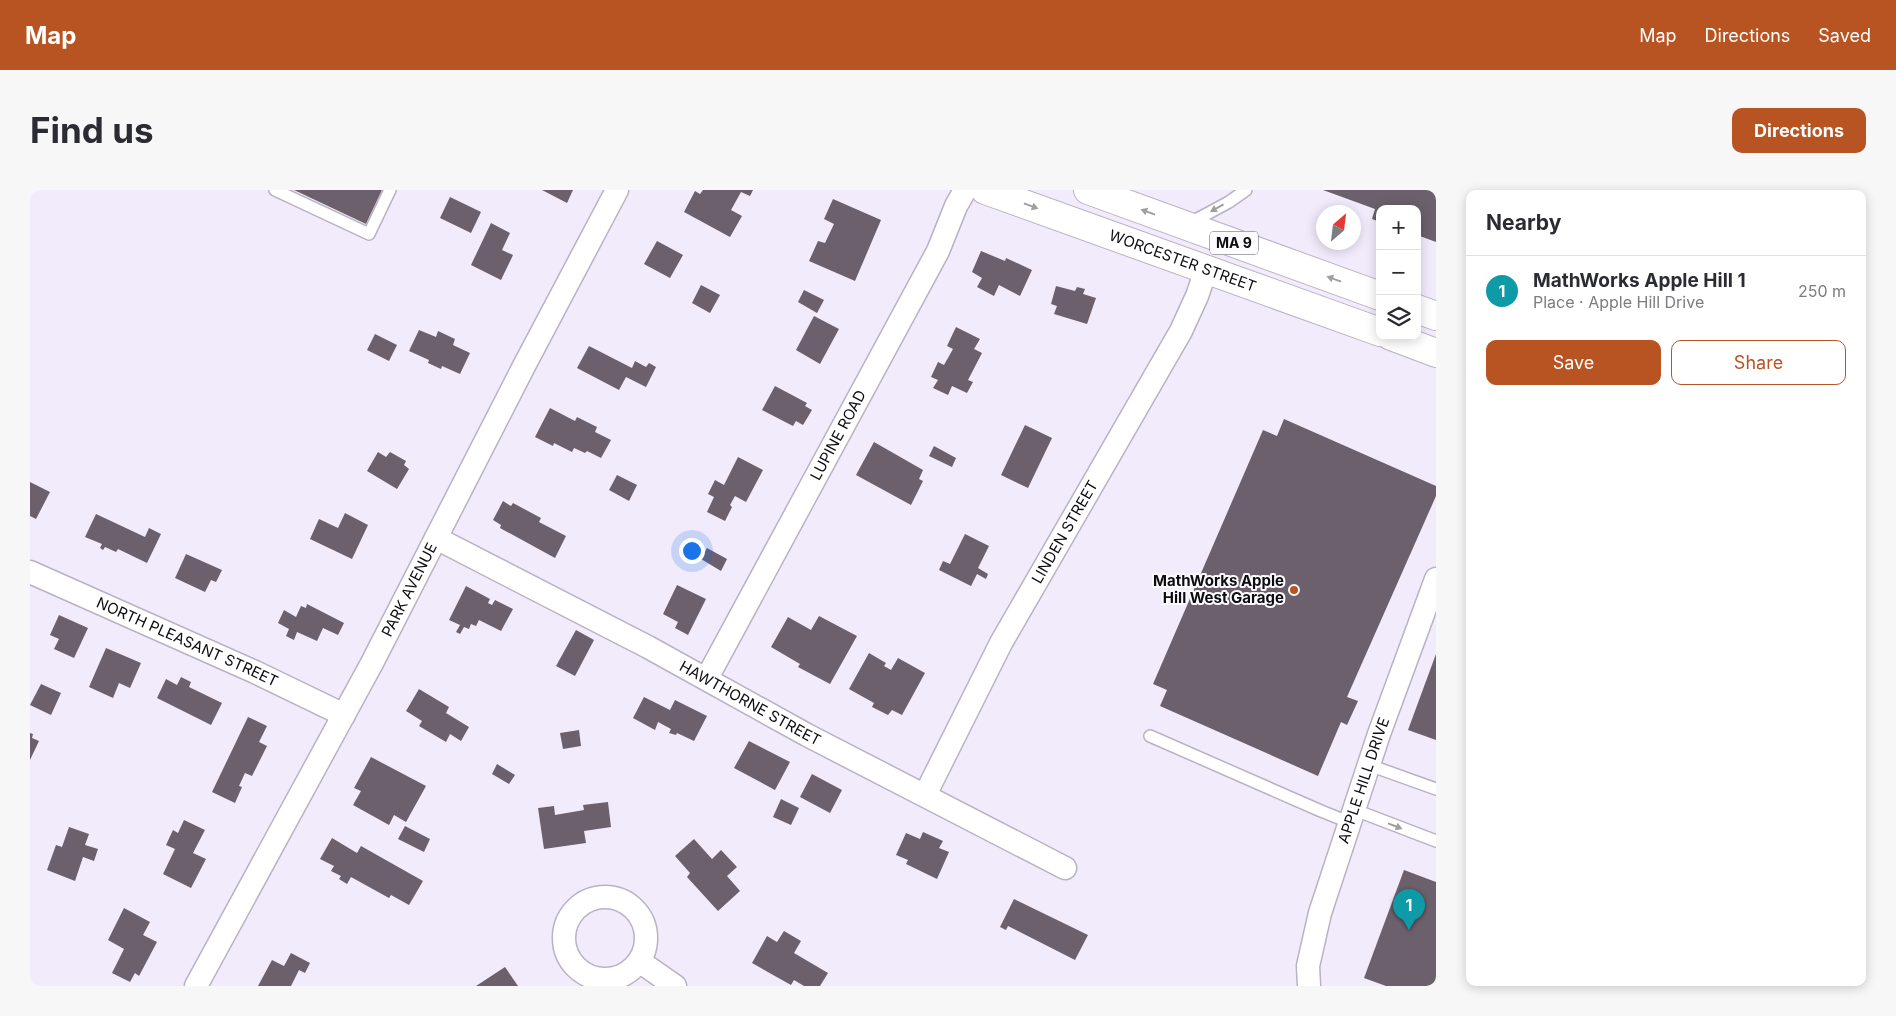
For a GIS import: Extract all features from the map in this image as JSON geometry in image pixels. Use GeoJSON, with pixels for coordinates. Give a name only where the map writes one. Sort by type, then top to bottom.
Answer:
{"type":"FeatureCollection","features":[{"type":"Feature","properties":{"kind":"highway","name":"WORCESTER STREET"},"geometry":{"type":"LineString","coordinates":[[985,190],[1376,331]]}},
{"type":"Feature","properties":{"kind":"highway","name":"MA 9"},"geometry":{"type":"LineString","coordinates":[[1088,190],[1377,295]]}},
{"type":"Feature","properties":{"kind":"highway"},"geometry":{"type":"LineString","coordinates":[[1421,310],[1436,316]]}},
{"type":"Feature","properties":{"kind":"highway"},"geometry":{"type":"LineString","coordinates":[[1401,340],[1436,353]]}},
{"type":"Feature","properties":{"kind":"street","name":"PARK AVENUE"},"geometry":{"type":"LineString","coordinates":[[196,986],[344,715],[617,190]]}},
{"type":"Feature","properties":{"kind":"street","name":"LUPINE ROAD"},"geometry":{"type":"LineString","coordinates":[[707,678],[938,252],[956,206],[965,190]]}},
{"type":"Feature","properties":{"kind":"street","name":"LINDEN STREET"},"geometry":{"type":"LineString","coordinates":[[925,795],[1001,643],[1181,331],[1197,296],[1206,270]]}},
{"type":"Feature","properties":{"kind":"street","name":"HAWTHORNE STREET"},"geometry":{"type":"LineString","coordinates":[[436,538],[707,678],[807,735],[1064,868]]}},
{"type":"Feature","properties":{"kind":"street","name":"NORTH PLEASANT STREET"},"geometry":{"type":"LineString","coordinates":[[30,572],[256,672],[344,715]]}},
{"type":"Feature","properties":{"kind":"street","name":"APPLE HILL DRIVE"},"geometry":{"type":"LineString","coordinates":[[1309,986],[1308,966],[1320,913],[1369,765],[1436,579]]}},
{"type":"Feature","properties":{"kind":"street"},"geometry":{"type":"LineString","coordinates":[[639,962],[675,986]]}},
{"type":"Feature","properties":{"kind":"lane"},"geometry":{"type":"LineString","coordinates":[[275,190],[369,234],[390,190]]}},
{"type":"Feature","properties":{"kind":"lane"},"geometry":{"type":"LineString","coordinates":[[1186,225],[1246,190]]}},
{"type":"Feature","properties":{"kind":"lane"},"geometry":{"type":"LineString","coordinates":[[1150,736],[1321,811],[1353,816],[1436,841]]}},
{"type":"Feature","properties":{"kind":"lane"},"geometry":{"type":"LineString","coordinates":[[1369,765],[1436,790]]}},
{"type":"Feature","properties":{"kind":"building"},"geometry":{"type":"Polygon","coordinates":[[[294,190],[382,190],[366,224],[294,190]]]}},
{"type":"Feature","properties":{"kind":"building"},"geometry":{"type":"Polygon","coordinates":[[[542,190],[573,190],[567,203],[542,190]]]}},
{"type":"Feature","properties":{"kind":"building"},"geometry":{"type":"Polygon","coordinates":[[[703,190],[753,190],[750,196],[741,192],[731,210],[742,216],[730,237],[684,212],[695,191],[700,194],[703,190]]]}},
{"type":"Feature","properties":{"kind":"building"},"geometry":{"type":"Polygon","coordinates":[[[1323,190],[1436,190],[1436,242],[1421,236],[1421,205],[1376,205],[1376,220],[1372,219],[1375,209],[1323,190]]]}},
{"type":"Feature","properties":{"kind":"building"},"geometry":{"type":"Polygon","coordinates":[[[450,197],[481,212],[471,233],[440,218],[450,197]]]}},
{"type":"Feature","properties":{"kind":"building"},"geometry":{"type":"Polygon","coordinates":[[[833,199],[881,220],[855,281],[809,261],[818,241],[825,243],[834,224],[824,219],[833,199]]]}},
{"type":"Feature","properties":{"kind":"building"},"geometry":{"type":"Polygon","coordinates":[[[491,223],[510,233],[502,250],[513,255],[501,280],[471,265],[491,223]]]}},
{"type":"Feature","properties":{"kind":"building"},"geometry":{"type":"Polygon","coordinates":[[[657,241],[683,255],[670,278],[644,264],[657,241]]]}},
{"type":"Feature","properties":{"kind":"building"},"geometry":{"type":"Polygon","coordinates":[[[981,251],[1005,261],[1006,258],[1032,270],[1020,296],[999,285],[994,296],[977,287],[982,278],[972,272],[981,251]]]}},
{"type":"Feature","properties":{"kind":"building"},"geometry":{"type":"Polygon","coordinates":[[[701,285],[720,295],[710,313],[692,303],[701,285]]]}},
{"type":"Feature","properties":{"kind":"building"},"geometry":{"type":"Polygon","coordinates":[[[1056,286],[1075,291],[1077,287],[1085,289],[1083,294],[1096,298],[1087,324],[1054,314],[1057,306],[1051,304],[1056,286]]]}},
{"type":"Feature","properties":{"kind":"building"},"geometry":{"type":"Polygon","coordinates":[[[804,290],[824,300],[817,313],[798,302],[804,290]]]}},
{"type":"Feature","properties":{"kind":"building"},"geometry":{"type":"Polygon","coordinates":[[[814,316],[839,329],[820,364],[796,350],[814,316]]]}},
{"type":"Feature","properties":{"kind":"building"},"geometry":{"type":"Polygon","coordinates":[[[956,327],[980,339],[974,349],[982,353],[968,380],[973,382],[967,393],[952,386],[948,395],[933,388],[938,380],[931,377],[938,362],[944,365],[953,349],[947,346],[956,327]]]}},
{"type":"Feature","properties":{"kind":"building"},"geometry":{"type":"Polygon","coordinates":[[[419,330],[436,337],[438,331],[455,339],[453,345],[470,353],[460,374],[442,366],[441,369],[428,363],[429,360],[409,351],[419,330]]]}},
{"type":"Feature","properties":{"kind":"building"},"geometry":{"type":"Polygon","coordinates":[[[375,334],[397,345],[389,361],[367,350],[375,334]]]}},
{"type":"Feature","properties":{"kind":"building"},"geometry":{"type":"Polygon","coordinates":[[[589,346],[632,368],[635,361],[646,367],[649,363],[656,367],[646,387],[626,377],[619,390],[577,368],[589,346]]]}},
{"type":"Feature","properties":{"kind":"building"},"geometry":{"type":"Polygon","coordinates":[[[775,386],[807,403],[805,406],[812,410],[803,425],[796,421],[793,426],[762,410],[775,386]]]}},
{"type":"Feature","properties":{"kind":"building"},"geometry":{"type":"Polygon","coordinates":[[[550,408],[575,421],[577,417],[597,427],[595,432],[611,440],[601,458],[587,451],[585,453],[574,448],[572,452],[554,443],[553,446],[535,437],[550,408]]]}},
{"type":"Feature","properties":{"kind":"building","name":"MathWorks Apple Hill West Garage"},"geometry":{"type":"Polygon","coordinates":[[[1284,419],[1436,486],[1436,496],[1347,697],[1358,701],[1347,725],[1341,722],[1318,776],[1160,706],[1167,690],[1153,684],[1263,430],[1277,436],[1284,419]]]}},
{"type":"Feature","properties":{"kind":"building"},"geometry":{"type":"Polygon","coordinates":[[[1025,425],[1052,438],[1028,488],[1001,475],[1025,425]]]}},
{"type":"Feature","properties":{"kind":"building"},"geometry":{"type":"Polygon","coordinates":[[[874,442],[923,470],[919,479],[923,481],[911,505],[856,475],[874,442]]]}},
{"type":"Feature","properties":{"kind":"building"},"geometry":{"type":"Polygon","coordinates":[[[934,446],[956,458],[952,467],[929,456],[934,446]]]}},
{"type":"Feature","properties":{"kind":"building"},"geometry":{"type":"Polygon","coordinates":[[[378,452],[386,457],[390,452],[406,461],[404,465],[409,469],[397,489],[367,471],[378,452]]]}},
{"type":"Feature","properties":{"kind":"building"},"geometry":{"type":"Polygon","coordinates":[[[738,457],[763,470],[746,502],[735,496],[725,521],[707,512],[714,497],[708,494],[715,480],[724,485],[738,457]]]}},
{"type":"Feature","properties":{"kind":"building"},"geometry":{"type":"Polygon","coordinates":[[[617,475],[637,485],[629,501],[609,490],[617,475]]]}},
{"type":"Feature","properties":{"kind":"building"},"geometry":{"type":"Polygon","coordinates":[[[30,482],[50,492],[36,519],[30,516],[30,482]]]}},
{"type":"Feature","properties":{"kind":"building"},"geometry":{"type":"Polygon","coordinates":[[[503,501],[511,506],[513,503],[541,518],[539,522],[566,536],[555,558],[500,528],[501,525],[493,520],[503,501]]]}},
{"type":"Feature","properties":{"kind":"building"},"geometry":{"type":"Polygon","coordinates":[[[345,513],[368,525],[352,559],[310,539],[319,519],[338,528],[345,513]]]}},
{"type":"Feature","properties":{"kind":"building"},"geometry":{"type":"Polygon","coordinates":[[[96,514],[145,537],[149,528],[161,534],[147,563],[118,549],[116,552],[105,547],[103,550],[100,548],[102,544],[85,537],[96,514]]]}},
{"type":"Feature","properties":{"kind":"building"},"geometry":{"type":"Polygon","coordinates":[[[965,534],[989,546],[978,568],[988,574],[986,579],[977,574],[971,586],[939,570],[943,561],[950,564],[965,534]]]}},
{"type":"Feature","properties":{"kind":"building"},"geometry":{"type":"Polygon","coordinates":[[[707,548],[727,559],[721,571],[701,559],[707,548]]]}},
{"type":"Feature","properties":{"kind":"building"},"geometry":{"type":"Polygon","coordinates":[[[186,554],[222,570],[216,582],[211,580],[205,592],[175,578],[186,554]]]}},
{"type":"Feature","properties":{"kind":"building"},"geometry":{"type":"Polygon","coordinates":[[[677,585],[706,599],[688,635],[675,628],[678,622],[663,614],[677,585]]]}},
{"type":"Feature","properties":{"kind":"building"},"geometry":{"type":"Polygon","coordinates":[[[466,586],[490,599],[488,603],[492,605],[495,600],[513,609],[501,631],[479,620],[476,626],[471,624],[469,629],[464,627],[460,634],[456,632],[460,625],[449,620],[466,586]]]}},
{"type":"Feature","properties":{"kind":"building"},"geometry":{"type":"Polygon","coordinates":[[[307,604],[344,623],[338,635],[323,628],[317,641],[297,632],[294,640],[286,636],[289,629],[278,623],[284,610],[296,617],[301,606],[306,608],[307,604]]]}},
{"type":"Feature","properties":{"kind":"building"},"geometry":{"type":"Polygon","coordinates":[[[59,615],[88,628],[74,658],[54,649],[59,639],[50,635],[59,615]]]}},
{"type":"Feature","properties":{"kind":"building"},"geometry":{"type":"Polygon","coordinates":[[[819,616],[857,636],[830,684],[798,667],[800,664],[771,647],[788,617],[811,630],[819,616]]]}},
{"type":"Feature","properties":{"kind":"building"},"geometry":{"type":"Polygon","coordinates":[[[576,630],[594,640],[575,676],[556,666],[576,630]]]}},
{"type":"Feature","properties":{"kind":"building"},"geometry":{"type":"Polygon","coordinates":[[[106,648],[141,663],[130,688],[119,683],[113,698],[89,687],[106,648]]]}},
{"type":"Feature","properties":{"kind":"building"},"geometry":{"type":"Polygon","coordinates":[[[869,653],[886,663],[884,666],[891,670],[898,658],[925,673],[902,715],[892,710],[888,715],[872,707],[874,703],[849,689],[869,653]]]}},
{"type":"Feature","properties":{"kind":"building"},"geometry":{"type":"Polygon","coordinates":[[[1436,654],[1436,740],[1408,730],[1436,654]]]}},
{"type":"Feature","properties":{"kind":"building"},"geometry":{"type":"Polygon","coordinates":[[[181,677],[191,682],[189,687],[222,703],[211,725],[157,698],[166,679],[177,685],[181,677]]]}},
{"type":"Feature","properties":{"kind":"building"},"geometry":{"type":"Polygon","coordinates":[[[41,684],[61,693],[51,715],[30,705],[41,684]]]}},
{"type":"Feature","properties":{"kind":"building"},"geometry":{"type":"Polygon","coordinates":[[[419,689],[449,707],[446,713],[469,727],[461,741],[450,734],[446,742],[419,726],[422,721],[406,711],[419,689]]]}},
{"type":"Feature","properties":{"kind":"building"},"geometry":{"type":"Polygon","coordinates":[[[644,697],[670,710],[675,700],[707,716],[694,741],[677,733],[676,735],[669,733],[671,729],[658,722],[655,730],[633,718],[644,697]]]}},
{"type":"Feature","properties":{"kind":"building"},"geometry":{"type":"Polygon","coordinates":[[[248,717],[267,726],[259,742],[267,746],[252,776],[245,773],[239,786],[242,787],[235,803],[212,792],[248,717]]]}},
{"type":"Feature","properties":{"kind":"building"},"geometry":{"type":"Polygon","coordinates":[[[579,730],[581,746],[563,749],[560,733],[579,730]]]}},
{"type":"Feature","properties":{"kind":"building"},"geometry":{"type":"Polygon","coordinates":[[[30,733],[33,734],[32,738],[39,741],[30,760],[30,733]]]}},
{"type":"Feature","properties":{"kind":"building"},"geometry":{"type":"Polygon","coordinates":[[[749,741],[790,762],[775,790],[734,768],[749,741]]]}},
{"type":"Feature","properties":{"kind":"building"},"geometry":{"type":"Polygon","coordinates":[[[371,757],[426,786],[406,822],[394,815],[389,825],[353,805],[361,791],[354,788],[371,757]]]}},
{"type":"Feature","properties":{"kind":"building"},"geometry":{"type":"Polygon","coordinates":[[[497,764],[515,775],[509,784],[492,774],[497,764]]]}},
{"type":"Feature","properties":{"kind":"building"},"geometry":{"type":"Polygon","coordinates":[[[812,774],[842,790],[830,813],[800,797],[812,774]]]}},
{"type":"Feature","properties":{"kind":"building"},"geometry":{"type":"Polygon","coordinates":[[[781,799],[799,808],[791,825],[773,817],[781,799]]]}},
{"type":"Feature","properties":{"kind":"building"},"geometry":{"type":"Polygon","coordinates":[[[608,802],[611,827],[584,831],[586,843],[544,849],[538,808],[554,806],[555,815],[584,810],[583,805],[608,802]]]}},
{"type":"Feature","properties":{"kind":"building"},"geometry":{"type":"Polygon","coordinates":[[[184,820],[205,830],[193,853],[206,859],[191,888],[163,874],[175,849],[166,845],[173,830],[178,833],[184,820]]]}},
{"type":"Feature","properties":{"kind":"building"},"geometry":{"type":"Polygon","coordinates":[[[405,826],[430,839],[424,852],[398,839],[405,826]]]}},
{"type":"Feature","properties":{"kind":"building"},"geometry":{"type":"Polygon","coordinates":[[[69,827],[89,834],[85,845],[98,849],[94,861],[83,857],[75,881],[47,870],[56,845],[62,847],[69,827]]]}},
{"type":"Feature","properties":{"kind":"building"},"geometry":{"type":"Polygon","coordinates":[[[923,832],[943,841],[939,848],[949,852],[937,879],[906,864],[908,860],[896,855],[906,833],[920,839],[923,832]]]}},
{"type":"Feature","properties":{"kind":"building"},"geometry":{"type":"Polygon","coordinates":[[[332,838],[357,853],[361,846],[423,881],[409,905],[391,895],[389,898],[351,877],[347,884],[339,879],[341,876],[331,871],[334,866],[320,859],[332,838]]]}},
{"type":"Feature","properties":{"kind":"building"},"geometry":{"type":"Polygon","coordinates":[[[694,839],[712,859],[721,850],[737,867],[727,876],[740,891],[718,911],[687,877],[690,873],[675,856],[694,839]]]}},
{"type":"Feature","properties":{"kind":"building"},"geometry":{"type":"Polygon","coordinates":[[[1404,870],[1436,882],[1436,986],[1386,986],[1364,978],[1404,870]]]}},
{"type":"Feature","properties":{"kind":"building"},"geometry":{"type":"Polygon","coordinates":[[[1014,899],[1088,935],[1075,960],[1008,926],[1006,930],[1000,927],[1014,899]]]}},
{"type":"Feature","properties":{"kind":"building"},"geometry":{"type":"Polygon","coordinates":[[[124,908],[150,922],[143,935],[157,942],[139,976],[135,973],[130,982],[112,973],[124,949],[108,940],[124,908]]]}},
{"type":"Feature","properties":{"kind":"building"},"geometry":{"type":"Polygon","coordinates":[[[784,931],[801,941],[794,953],[828,973],[820,986],[804,986],[794,980],[791,985],[752,963],[767,936],[777,942],[784,931]]]}},
{"type":"Feature","properties":{"kind":"building"},"geometry":{"type":"Polygon","coordinates":[[[291,953],[310,963],[305,973],[299,970],[291,986],[258,986],[272,960],[284,966],[291,953]]]}},
{"type":"Feature","properties":{"kind":"building"},"geometry":{"type":"Polygon","coordinates":[[[505,967],[518,986],[476,986],[505,967]]]}},
{"type":"Feature","properties":{"kind":"place","name":"MathWorks Apple Hill West Garage"},"geometry":{"type":"Point","coordinates":[1294,590]}},
{"type":"Feature","properties":{"kind":"place","name":"MathWorks Apple Hill 1"},"geometry":{"type":"Point","coordinates":[1409,930]}}]}
